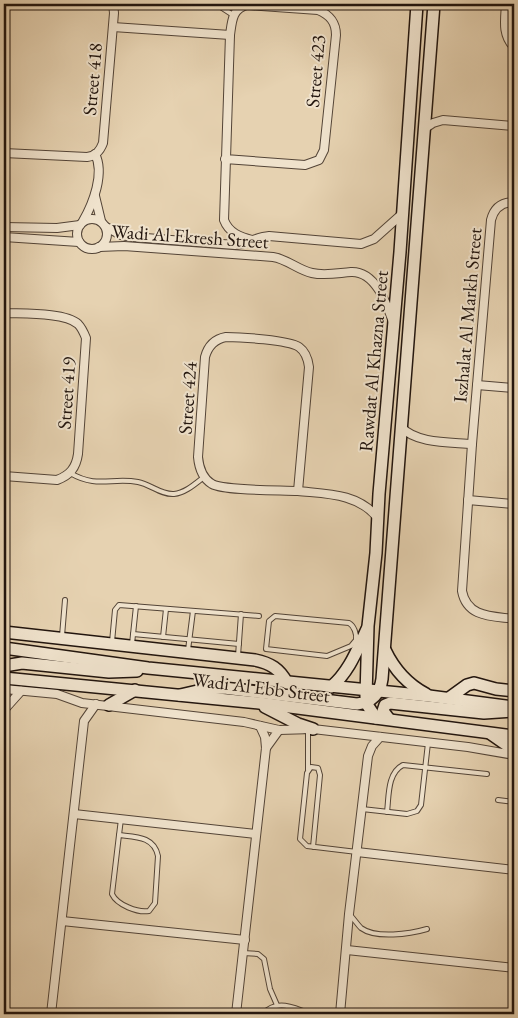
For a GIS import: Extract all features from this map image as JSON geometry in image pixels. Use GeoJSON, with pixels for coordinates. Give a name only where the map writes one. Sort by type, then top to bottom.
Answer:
{"type":"FeatureCollection","features":[{"type":"Feature","properties":{"kind":"street","name":"Street 418"},"geometry":{"type":"LineString","coordinates":[[82,223],[95,196],[99,168],[95,154],[100,150],[103,143],[113,26],[113,4]]}},
{"type":"Feature","properties":{"kind":"street","name":"Rawdat Al Khazna Street"},"geometry":{"type":"LineString","coordinates":[[366,696],[368,626],[376,553],[377,517],[404,212],[416,4]]}},
{"type":"Feature","properties":{"kind":"street","name":"Rawdat Al Khazna Street"},"geometry":{"type":"LineString","coordinates":[[379,691],[382,678],[434,4]]}},
{"type":"Feature","properties":{"kind":"street"},"geometry":{"type":"LineString","coordinates":[[506,4],[505,31],[514,47]]}},
{"type":"Feature","properties":{"kind":"street","name":"Street 423"},"geometry":{"type":"LineString","coordinates":[[225,159],[305,165],[319,160],[324,150],[336,35],[335,24],[332,19],[324,12],[318,10],[248,5],[238,9],[233,15]]}},
{"type":"Feature","properties":{"kind":"street"},"geometry":{"type":"LineString","coordinates":[[233,15],[230,35],[224,220],[226,226],[234,234],[252,240]]}},
{"type":"Feature","properties":{"kind":"street"},"geometry":{"type":"LineString","coordinates":[[113,26],[230,35]]}},
{"type":"Feature","properties":{"kind":"street"},"geometry":{"type":"LineString","coordinates":[[426,108],[443,120]]}},
{"type":"Feature","properties":{"kind":"street"},"geometry":{"type":"LineString","coordinates":[[424,129],[433,123],[443,120],[514,126]]}},
{"type":"Feature","properties":{"kind":"street"},"geometry":{"type":"LineString","coordinates":[[4,153],[87,157],[95,154]]}},
{"type":"Feature","properties":{"kind":"street","name":"Street 418"},"geometry":{"type":"LineString","coordinates":[[95,196],[104,224]]}},
{"type":"Feature","properties":{"kind":"street","name":"Iszhalat Al Markh Street"},"geometry":{"type":"LineString","coordinates":[[514,202],[500,206],[493,214],[491,220],[462,591],[465,602],[472,610],[482,615],[514,619]]}},
{"type":"Feature","properties":{"kind":"street"},"geometry":{"type":"LineString","coordinates":[[4,227],[57,228],[82,223],[92,218],[122,235],[132,237],[234,245],[245,244],[268,236],[356,244],[367,243],[380,235],[404,212]]}},
{"type":"Feature","properties":{"kind":"street"},"geometry":{"type":"LineString","coordinates":[[82,223],[77,233],[80,242],[91,249],[100,247],[106,240],[104,224]]}},
{"type":"Feature","properties":{"kind":"street"},"geometry":{"type":"LineString","coordinates":[[4,237],[80,242]]}},
{"type":"Feature","properties":{"kind":"street","name":"Wadi Al Ekresh Street"},"geometry":{"type":"LineString","coordinates":[[100,247],[124,246],[273,257],[312,274],[360,273],[368,277],[376,286],[394,326]]}},
{"type":"Feature","properties":{"kind":"street","name":"Street 419"},"geometry":{"type":"LineString","coordinates":[[4,313],[70,319],[83,330],[86,338],[86,350],[78,454],[74,468],[70,473]]}},
{"type":"Feature","properties":{"kind":"street","name":"Street 424"},"geometry":{"type":"LineString","coordinates":[[204,478],[198,457],[205,357],[210,346],[220,338],[226,337],[292,343],[303,350],[309,367],[298,491]]}},
{"type":"Feature","properties":{"kind":"street"},"geometry":{"type":"LineString","coordinates":[[477,385],[514,388]]}},
{"type":"Feature","properties":{"kind":"street"},"geometry":{"type":"LineString","coordinates":[[400,427],[408,434],[417,438],[472,444]]}},
{"type":"Feature","properties":{"kind":"street"},"geometry":{"type":"LineString","coordinates":[[399,449],[417,438]]}},
{"type":"Feature","properties":{"kind":"street"},"geometry":{"type":"LineString","coordinates":[[4,476],[57,480],[70,473]]}},
{"type":"Feature","properties":{"kind":"street"},"geometry":{"type":"LineString","coordinates":[[204,478],[211,483],[226,488],[298,491],[343,496],[361,503],[377,517]]}},
{"type":"Feature","properties":{"kind":"street"},"geometry":{"type":"LineString","coordinates":[[361,503],[373,500],[379,494]]}},
{"type":"Feature","properties":{"kind":"street"},"geometry":{"type":"LineString","coordinates":[[468,500],[514,504]]}},
{"type":"Feature","properties":{"kind":"street"},"geometry":{"type":"LineString","coordinates":[[376,553],[391,554]]}},
{"type":"Feature","properties":{"kind":"street"},"geometry":{"type":"LineString","coordinates":[[331,687],[346,672],[368,626]]}},
{"type":"Feature","properties":{"kind":"street","name":"Wadi Al Ebb Street"},"geometry":{"type":"LineString","coordinates":[[4,632],[264,662],[278,670],[287,683]]}},
{"type":"Feature","properties":{"kind":"street","name":"Wadi Al Ebb Street"},"geometry":{"type":"LineString","coordinates":[[4,648],[148,668],[331,687],[366,696]]}},
{"type":"Feature","properties":{"kind":"street"},"geometry":{"type":"LineString","coordinates":[[384,648],[393,665],[405,680],[429,696]]}},
{"type":"Feature","properties":{"kind":"street"},"geometry":{"type":"LineString","coordinates":[[4,666],[22,663],[119,673],[148,668]]}},
{"type":"Feature","properties":{"kind":"street","name":"Wadi Al Ebb Street"},"geometry":{"type":"LineString","coordinates":[[4,678],[180,695],[389,719],[514,736]]}},
{"type":"Feature","properties":{"kind":"street"},"geometry":{"type":"LineString","coordinates":[[449,698],[467,685],[474,683],[496,689],[514,691]]}},
{"type":"Feature","properties":{"kind":"street"},"geometry":{"type":"LineString","coordinates":[[180,695],[206,689],[224,688],[351,704],[366,696]]}},
{"type":"Feature","properties":{"kind":"street"},"geometry":{"type":"LineString","coordinates":[[4,689],[60,695],[77,701],[96,704],[244,722],[279,730],[311,729],[514,755]]}},
{"type":"Feature","properties":{"kind":"street"},"geometry":{"type":"LineString","coordinates":[[4,710],[21,690]]}},
{"type":"Feature","properties":{"kind":"street"},"geometry":{"type":"LineString","coordinates":[[109,705],[135,690]]}},
{"type":"Feature","properties":{"kind":"street"},"geometry":{"type":"LineString","coordinates":[[366,696],[372,699],[379,691],[514,707]]}},
{"type":"Feature","properties":{"kind":"street"},"geometry":{"type":"LineString","coordinates":[[366,696],[376,718]]}},
{"type":"Feature","properties":{"kind":"street"},"geometry":{"type":"LineString","coordinates":[[51,1014],[84,721],[77,701]]}},
{"type":"Feature","properties":{"kind":"street"},"geometry":{"type":"LineString","coordinates":[[389,719],[383,711],[384,705],[390,703],[484,713],[514,711]]}},
{"type":"Feature","properties":{"kind":"street"},"geometry":{"type":"LineString","coordinates":[[84,721],[96,704]]}},
{"type":"Feature","properties":{"kind":"street"},"geometry":{"type":"LineString","coordinates":[[259,704],[311,729]]}},
{"type":"Feature","properties":{"kind":"street"},"geometry":{"type":"LineString","coordinates":[[236,1014],[266,748],[260,726]]}},
{"type":"Feature","properties":{"kind":"street"},"geometry":{"type":"LineString","coordinates":[[266,748],[279,730]]}},
{"type":"Feature","properties":{"kind":"street"},"geometry":{"type":"LineString","coordinates":[[490,733],[514,750]]}},
{"type":"Feature","properties":{"kind":"street"},"geometry":{"type":"LineString","coordinates":[[357,734],[366,746],[368,756]]}},
{"type":"Feature","properties":{"kind":"street"},"geometry":{"type":"LineString","coordinates":[[340,1014],[349,914],[368,756],[372,746],[380,737]]}},
{"type":"Feature","properties":{"kind":"street"},"geometry":{"type":"LineString","coordinates":[[74,814],[256,834]]}},
{"type":"Feature","properties":{"kind":"street"},"geometry":{"type":"LineString","coordinates":[[357,852],[514,870]]}},
{"type":"Feature","properties":{"kind":"street"},"geometry":{"type":"LineString","coordinates":[[62,921],[245,940]]}},
{"type":"Feature","properties":{"kind":"street"},"geometry":{"type":"LineString","coordinates":[[346,950],[514,968]]}},
{"type":"Feature","properties":{"kind":"lane"},"geometry":{"type":"LineString","coordinates":[[216,4],[233,15]]}},
{"type":"Feature","properties":{"kind":"lane"},"geometry":{"type":"LineString","coordinates":[[70,473],[84,480],[95,482],[138,482],[171,494],[178,493],[204,478]]}},
{"type":"Feature","properties":{"kind":"lane"},"geometry":{"type":"LineString","coordinates":[[61,638],[65,600]]}},
{"type":"Feature","properties":{"kind":"lane"},"geometry":{"type":"LineString","coordinates":[[112,644],[117,606],[259,616]]}},
{"type":"Feature","properties":{"kind":"lane"},"geometry":{"type":"LineString","coordinates":[[132,646],[136,606]]}},
{"type":"Feature","properties":{"kind":"lane"},"geometry":{"type":"LineString","coordinates":[[163,637],[166,608]]}},
{"type":"Feature","properties":{"kind":"lane"},"geometry":{"type":"LineString","coordinates":[[188,652],[193,611]]}},
{"type":"Feature","properties":{"kind":"lane"},"geometry":{"type":"LineString","coordinates":[[238,658],[241,614]]}},
{"type":"Feature","properties":{"kind":"lane"},"geometry":{"type":"LineString","coordinates":[[264,662],[269,621],[275,616],[347,622],[353,626],[356,635],[356,640],[353,644],[327,656],[266,649]]}},
{"type":"Feature","properties":{"kind":"lane"},"geometry":{"type":"LineString","coordinates":[[133,634],[239,644]]}},
{"type":"Feature","properties":{"kind":"lane"},"geometry":{"type":"LineString","coordinates":[[311,729],[308,770],[299,836],[303,844],[357,852]]}},
{"type":"Feature","properties":{"kind":"lane"},"geometry":{"type":"LineString","coordinates":[[362,809],[407,814],[419,808],[428,743]]}},
{"type":"Feature","properties":{"kind":"lane"},"geometry":{"type":"LineString","coordinates":[[388,812],[392,776],[396,769],[407,765],[486,774]]}},
{"type":"Feature","properties":{"kind":"lane"},"geometry":{"type":"LineString","coordinates":[[308,770],[311,767],[318,768],[320,775],[313,846]]}},
{"type":"Feature","properties":{"kind":"lane"},"geometry":{"type":"LineString","coordinates":[[498,800],[514,802]]}},
{"type":"Feature","properties":{"kind":"lane"},"geometry":{"type":"LineString","coordinates":[[119,835],[145,838],[152,842],[156,849],[158,856],[155,903],[149,911],[139,911],[119,902],[112,894],[119,835],[121,819]]}},
{"type":"Feature","properties":{"kind":"lane"},"geometry":{"type":"LineString","coordinates":[[349,914],[361,928],[372,932],[395,934],[427,929]]}},
{"type":"Feature","properties":{"kind":"lane"},"geometry":{"type":"LineString","coordinates":[[243,953],[258,954],[264,959],[270,989],[277,1005]]}},
{"type":"Feature","properties":{"kind":"lane"},"geometry":{"type":"LineString","coordinates":[[263,1014],[266,1010],[277,1005],[287,1006],[310,1014]]}}]}
